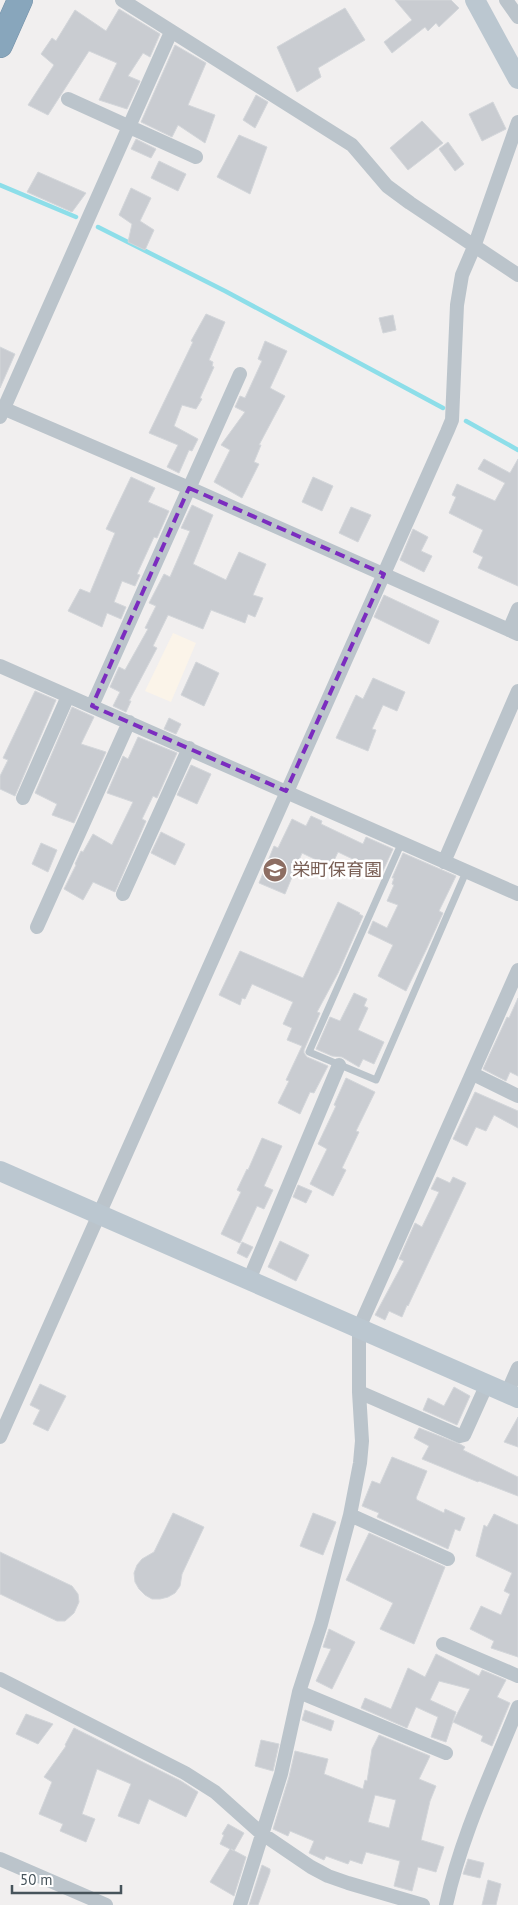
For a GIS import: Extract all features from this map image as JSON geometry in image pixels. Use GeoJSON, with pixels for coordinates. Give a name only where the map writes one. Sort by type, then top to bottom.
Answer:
{"type":"FeatureCollection","features":[{"type":"Feature","properties":{"kind":"highway"},"geometry":{"type":"LineString","coordinates":[[0,44],[20,0]]}},
{"type":"Feature","properties":{"kind":"street"},"geometry":{"type":"LineString","coordinates":[[122,0],[352,145],[387,186],[518,275]]}},
{"type":"Feature","properties":{"kind":"street"},"geometry":{"type":"LineString","coordinates":[[475,0],[518,79]]}},
{"type":"Feature","properties":{"kind":"street"},"geometry":{"type":"LineString","coordinates":[[506,0],[518,17]]}},
{"type":"Feature","properties":{"kind":"street"},"geometry":{"type":"LineString","coordinates":[[171,32],[1,411],[189,488],[513,632],[518,609]]}},
{"type":"Feature","properties":{"kind":"street"},"geometry":{"type":"LineString","coordinates":[[68,100],[196,157]]}},
{"type":"Feature","properties":{"kind":"street"},"geometry":{"type":"LineString","coordinates":[[0,1437],[452,420],[456,305],[462,275],[518,122]]}},
{"type":"Feature","properties":{"kind":"street"},"geometry":{"type":"LineString","coordinates":[[92,706],[240,374]]}},
{"type":"Feature","properties":{"kind":"street"},"geometry":{"type":"LineString","coordinates":[[0,666],[518,894]]}},
{"type":"Feature","properties":{"kind":"street"},"geometry":{"type":"LineString","coordinates":[[444,862],[518,691]]}},
{"type":"Feature","properties":{"kind":"street"},"geometry":{"type":"LineString","coordinates":[[23,798],[68,696]]}},
{"type":"Feature","properties":{"kind":"street"},"geometry":{"type":"LineString","coordinates":[[37,926],[130,722]]}},
{"type":"Feature","properties":{"kind":"street"},"geometry":{"type":"LineString","coordinates":[[123,894],[189,748]]}},
{"type":"Feature","properties":{"kind":"street"},"geometry":{"type":"LineString","coordinates":[[240,1905],[281,1774],[299,1692],[321,1624],[350,1515],[360,1463],[362,1441],[359,1392],[359,1328],[518,970]]}},
{"type":"Feature","properties":{"kind":"street"},"geometry":{"type":"LineString","coordinates":[[249,1280],[339,1065]]}},
{"type":"Feature","properties":{"kind":"street"},"geometry":{"type":"LineString","coordinates":[[473,1074],[518,1096]]}},
{"type":"Feature","properties":{"kind":"street"},"geometry":{"type":"LineString","coordinates":[[0,1171],[512,1395],[518,1368]]}},
{"type":"Feature","properties":{"kind":"street"},"geometry":{"type":"LineString","coordinates":[[359,1392],[460,1436],[464,1435],[487,1384]]}},
{"type":"Feature","properties":{"kind":"street"},"geometry":{"type":"LineString","coordinates":[[350,1515],[448,1559]]}},
{"type":"Feature","properties":{"kind":"street"},"geometry":{"type":"LineString","coordinates":[[443,1644],[518,1676]]}},
{"type":"Feature","properties":{"kind":"street"},"geometry":{"type":"LineString","coordinates":[[2,1684],[185,1773],[229,1803],[261,1833],[292,1856],[328,1876],[423,1905]]}},
{"type":"Feature","properties":{"kind":"street"},"geometry":{"type":"LineString","coordinates":[[299,1692],[446,1753]]}},
{"type":"Feature","properties":{"kind":"street"},"geometry":{"type":"LineString","coordinates":[[446,1905],[454,1871],[473,1816],[518,1707]]}},
{"type":"Feature","properties":{"kind":"street"},"geometry":{"type":"LineString","coordinates":[[0,1859],[106,1905]]}},
{"type":"Feature","properties":{"kind":"lane"},"geometry":{"type":"LineString","coordinates":[[402,842],[309,1052],[376,1080],[466,872]]}},
{"type":"Feature","properties":{"kind":"highlighted area"},"geometry":{"type":"Polygon","coordinates":[[[189,488],[384,574],[286,791],[92,706],[189,488]]]}},
{"type":"Feature","properties":{"kind":"shaded area"},"geometry":{"type":"Polygon","coordinates":[[[173,633],[196,643],[171,702],[145,691],[173,633]]]}},
{"type":"Feature","properties":{"kind":"building"},"geometry":{"type":"Polygon","coordinates":[[[395,0],[451,0],[459,8],[439,27],[436,23],[428,31],[425,27],[392,53],[384,42],[412,20],[395,0]]]}},
{"type":"Feature","properties":{"kind":"building"},"geometry":{"type":"Polygon","coordinates":[[[345,8],[365,40],[318,68],[321,77],[297,92],[277,47],[345,8]]]}},
{"type":"Feature","properties":{"kind":"building"},"geometry":{"type":"Polygon","coordinates":[[[119,9],[160,34],[150,57],[143,53],[128,76],[140,81],[127,109],[99,100],[117,63],[89,51],[48,115],[28,105],[54,65],[41,54],[52,38],[56,41],[75,10],[106,31],[119,9]]]}},
{"type":"Feature","properties":{"kind":"building"},"geometry":{"type":"Polygon","coordinates":[[[175,45],[206,63],[188,105],[215,115],[205,143],[178,125],[172,137],[141,122],[175,45]]]}},
{"type":"Feature","properties":{"kind":"building"},"geometry":{"type":"Polygon","coordinates":[[[256,95],[268,102],[255,128],[243,120],[256,95]]]}},
{"type":"Feature","properties":{"kind":"building"},"geometry":{"type":"Polygon","coordinates":[[[493,102],[506,129],[482,141],[469,114],[493,102]]]}},
{"type":"Feature","properties":{"kind":"building"},"geometry":{"type":"Polygon","coordinates":[[[422,121],[443,143],[408,170],[390,148],[422,121]]]}},
{"type":"Feature","properties":{"kind":"building"},"geometry":{"type":"Polygon","coordinates":[[[239,135],[267,147],[250,194],[217,177],[239,135]]]}},
{"type":"Feature","properties":{"kind":"building"},"geometry":{"type":"Polygon","coordinates":[[[136,139],[156,149],[151,158],[131,149],[136,139]]]}},
{"type":"Feature","properties":{"kind":"building"},"geometry":{"type":"Polygon","coordinates":[[[448,142],[464,164],[455,171],[439,149],[448,142]]]}},
{"type":"Feature","properties":{"kind":"building"},"geometry":{"type":"Polygon","coordinates":[[[159,161],[186,174],[178,191],[151,178],[159,161]]]}},
{"type":"Feature","properties":{"kind":"building"},"geometry":{"type":"Polygon","coordinates":[[[38,172],[86,193],[72,212],[27,192],[38,172]]]}},
{"type":"Feature","properties":{"kind":"building"},"geometry":{"type":"Polygon","coordinates":[[[131,188],[151,198],[140,221],[154,230],[145,250],[128,242],[132,224],[119,215],[131,188]]]}},
{"type":"Feature","properties":{"kind":"building"},"geometry":{"type":"Polygon","coordinates":[[[206,314],[225,322],[209,360],[213,362],[212,366],[214,367],[200,398],[202,399],[196,409],[182,405],[174,426],[198,439],[192,451],[189,450],[179,473],[167,467],[178,445],[149,433],[193,342],[191,341],[206,314]]]}},
{"type":"Feature","properties":{"kind":"building"},"geometry":{"type":"Polygon","coordinates":[[[393,315],[396,330],[383,333],[379,318],[393,315]]]}},
{"type":"Feature","properties":{"kind":"building"},"geometry":{"type":"Polygon","coordinates":[[[265,341],[287,351],[270,388],[285,396],[259,445],[261,445],[254,462],[259,464],[242,498],[214,482],[230,450],[221,445],[245,412],[235,407],[240,396],[245,398],[262,361],[258,359],[265,341]]]}},
{"type":"Feature","properties":{"kind":"building"},"geometry":{"type":"Polygon","coordinates":[[[0,347],[15,354],[0,388],[0,347]]]}},
{"type":"Feature","properties":{"kind":"building"},"geometry":{"type":"Polygon","coordinates":[[[484,459],[510,473],[518,459],[518,586],[478,568],[483,557],[473,552],[483,530],[449,513],[456,497],[452,495],[457,484],[495,501],[505,483],[478,469],[484,459]]]}},
{"type":"Feature","properties":{"kind":"building"},"geometry":{"type":"Polygon","coordinates":[[[131,477],[155,488],[148,502],[169,511],[157,538],[154,537],[137,574],[140,575],[135,586],[122,581],[114,602],[126,607],[121,619],[107,613],[102,627],[68,611],[80,589],[90,593],[115,533],[106,529],[131,477]]]}},
{"type":"Feature","properties":{"kind":"building"},"geometry":{"type":"Polygon","coordinates":[[[313,477],[333,486],[322,511],[302,502],[313,477]]]}},
{"type":"Feature","properties":{"kind":"building"},"geometry":{"type":"Polygon","coordinates":[[[192,505],[213,515],[193,564],[226,580],[239,552],[266,564],[253,595],[263,598],[255,617],[248,614],[245,623],[211,610],[203,629],[168,615],[153,646],[157,648],[129,701],[131,701],[126,712],[113,706],[120,692],[110,687],[119,667],[125,670],[148,629],[145,628],[156,606],[149,603],[164,574],[170,577],[190,531],[181,528],[192,505]]]}},
{"type":"Feature","properties":{"kind":"building"},"geometry":{"type":"Polygon","coordinates":[[[351,507],[371,515],[358,542],[339,533],[351,507]]]}},
{"type":"Feature","properties":{"kind":"building"},"geometry":{"type":"Polygon","coordinates":[[[413,529],[428,537],[421,551],[432,556],[424,572],[400,560],[413,529]]]}},
{"type":"Feature","properties":{"kind":"building"},"geometry":{"type":"Polygon","coordinates":[[[384,595],[439,621],[429,644],[374,617],[384,595]]]}},
{"type":"Feature","properties":{"kind":"building"},"geometry":{"type":"Polygon","coordinates":[[[196,662],[219,673],[204,706],[181,695],[196,662]]]}},
{"type":"Feature","properties":{"kind":"building"},"geometry":{"type":"Polygon","coordinates":[[[373,678],[405,692],[397,711],[383,705],[372,729],[376,730],[368,751],[336,738],[356,695],[363,699],[373,678]]]}},
{"type":"Feature","properties":{"kind":"building"},"geometry":{"type":"Polygon","coordinates":[[[35,691],[56,700],[15,796],[0,789],[0,776],[8,760],[3,758],[35,691]]]}},
{"type":"Feature","properties":{"kind":"building"},"geometry":{"type":"Polygon","coordinates":[[[72,707],[94,717],[81,744],[106,752],[74,823],[52,815],[57,804],[35,793],[72,707]]]}},
{"type":"Feature","properties":{"kind":"building"},"geometry":{"type":"Polygon","coordinates":[[[169,718],[181,724],[176,734],[164,729],[169,718]]]}},
{"type":"Feature","properties":{"kind":"building"},"geometry":{"type":"Polygon","coordinates":[[[138,737],[177,753],[157,798],[153,796],[142,819],[146,821],[115,892],[93,882],[83,900],[64,889],[81,851],[83,852],[93,834],[112,845],[133,802],[107,793],[123,756],[128,759],[138,737]]]}},
{"type":"Feature","properties":{"kind":"building"},"geometry":{"type":"Polygon","coordinates":[[[191,765],[211,774],[197,804],[177,795],[191,765]]]}},
{"type":"Feature","properties":{"kind":"building"},"geometry":{"type":"Polygon","coordinates":[[[311,816],[322,821],[321,824],[363,844],[366,837],[393,849],[382,873],[338,852],[331,867],[302,853],[285,894],[259,883],[274,846],[278,848],[292,819],[306,826],[311,816]]]}},
{"type":"Feature","properties":{"kind":"building"},"geometry":{"type":"Polygon","coordinates":[[[161,832],[185,844],[175,865],[151,853],[161,832]]]}},
{"type":"Feature","properties":{"kind":"building"},"geometry":{"type":"Polygon","coordinates":[[[41,843],[57,850],[48,872],[32,864],[41,843]]]}},
{"type":"Feature","properties":{"kind":"building"},"geometry":{"type":"Polygon","coordinates":[[[403,853],[456,876],[439,911],[443,913],[406,991],[378,976],[393,945],[368,933],[373,921],[387,928],[398,905],[387,901],[394,885],[392,884],[394,878],[392,878],[403,853]]]}},
{"type":"Feature","properties":{"kind":"building"},"geometry":{"type":"Polygon","coordinates":[[[338,902],[363,916],[338,973],[317,1012],[320,1013],[304,1050],[307,1057],[328,1066],[314,1093],[310,1092],[300,1114],[278,1103],[289,1081],[286,1080],[302,1046],[287,1040],[292,1028],[283,1024],[293,1002],[252,984],[245,999],[242,998],[240,1005],[219,995],[240,951],[303,978],[338,902]]]}},
{"type":"Feature","properties":{"kind":"building"},"geometry":{"type":"Polygon","coordinates":[[[354,993],[367,999],[364,1006],[368,1008],[358,1030],[384,1042],[374,1064],[363,1059],[359,1067],[342,1057],[332,1056],[316,1049],[330,1017],[340,1021],[354,993]]]}},
{"type":"Feature","properties":{"kind":"building"},"geometry":{"type":"Polygon","coordinates":[[[518,998],[518,1076],[510,1072],[506,1081],[483,1069],[518,998]]]}},
{"type":"Feature","properties":{"kind":"building"},"geometry":{"type":"Polygon","coordinates":[[[346,1078],[375,1092],[356,1131],[359,1132],[342,1168],[346,1170],[333,1196],[310,1184],[327,1149],[318,1144],[336,1106],[334,1105],[346,1078]]]}},
{"type":"Feature","properties":{"kind":"building"},"geometry":{"type":"Polygon","coordinates":[[[475,1092],[518,1111],[518,1128],[494,1115],[486,1131],[476,1127],[467,1146],[453,1139],[475,1092]]]}},
{"type":"Feature","properties":{"kind":"building"},"geometry":{"type":"Polygon","coordinates":[[[262,1138],[282,1146],[264,1186],[273,1190],[264,1209],[257,1206],[240,1243],[221,1234],[241,1192],[237,1190],[262,1138]]]}},
{"type":"Feature","properties":{"kind":"building"},"geometry":{"type":"Polygon","coordinates":[[[437,1177],[450,1183],[453,1177],[466,1183],[402,1317],[389,1311],[385,1320],[375,1315],[404,1261],[399,1259],[415,1223],[422,1227],[439,1192],[431,1189],[437,1177]]]}},
{"type":"Feature","properties":{"kind":"building"},"geometry":{"type":"Polygon","coordinates":[[[298,1185],[312,1191],[306,1203],[293,1197],[298,1185]]]}},
{"type":"Feature","properties":{"kind":"building"},"geometry":{"type":"Polygon","coordinates":[[[280,1241],[309,1255],[296,1281],[268,1267],[280,1241]]]}},
{"type":"Feature","properties":{"kind":"building"},"geometry":{"type":"Polygon","coordinates":[[[242,1242],[253,1247],[247,1258],[237,1253],[242,1242]]]}},
{"type":"Feature","properties":{"kind":"building"},"geometry":{"type":"Polygon","coordinates":[[[40,1384],[66,1396],[48,1431],[33,1424],[40,1410],[30,1405],[40,1384]]]}},
{"type":"Feature","properties":{"kind":"building"},"geometry":{"type":"Polygon","coordinates":[[[454,1387],[470,1396],[457,1425],[423,1410],[428,1398],[444,1406],[454,1387]]]}},
{"type":"Feature","properties":{"kind":"building"},"geometry":{"type":"Polygon","coordinates":[[[518,1417],[518,1447],[504,1442],[518,1417]]]}},
{"type":"Feature","properties":{"kind":"building"},"geometry":{"type":"Polygon","coordinates":[[[419,1428],[460,1444],[465,1447],[463,1450],[518,1477],[518,1496],[422,1459],[429,1446],[414,1438],[419,1428]]]}},
{"type":"Feature","properties":{"kind":"building"},"geometry":{"type":"Polygon","coordinates":[[[392,1457],[427,1471],[416,1498],[417,1500],[444,1513],[445,1509],[465,1518],[460,1531],[455,1529],[448,1549],[377,1517],[379,1513],[362,1506],[372,1481],[380,1484],[392,1457]]]}},
{"type":"Feature","properties":{"kind":"building"},"geometry":{"type":"Polygon","coordinates":[[[173,1513],[204,1527],[182,1574],[180,1586],[175,1593],[168,1597],[152,1599],[139,1589],[135,1582],[134,1573],[142,1559],[154,1552],[173,1513]]]}},
{"type":"Feature","properties":{"kind":"building"},"geometry":{"type":"Polygon","coordinates":[[[313,1513],[336,1522],[323,1555],[300,1546],[313,1513]]]}},
{"type":"Feature","properties":{"kind":"building"},"geometry":{"type":"Polygon","coordinates":[[[494,1514],[518,1525],[518,1657],[491,1648],[494,1641],[470,1629],[481,1606],[501,1615],[510,1594],[504,1591],[512,1573],[476,1556],[484,1525],[487,1527],[494,1514]]]}},
{"type":"Feature","properties":{"kind":"building"},"geometry":{"type":"Polygon","coordinates":[[[369,1533],[445,1567],[414,1644],[380,1629],[393,1603],[346,1580],[369,1533]]]}},
{"type":"Feature","properties":{"kind":"building"},"geometry":{"type":"Polygon","coordinates":[[[0,1552],[72,1586],[78,1594],[79,1602],[74,1613],[65,1621],[57,1621],[0,1594],[0,1552]]]}},
{"type":"Feature","properties":{"kind":"building"},"geometry":{"type":"Polygon","coordinates":[[[329,1629],[355,1642],[332,1689],[316,1681],[331,1649],[323,1647],[329,1629]]]}},
{"type":"Feature","properties":{"kind":"building"},"geometry":{"type":"Polygon","coordinates":[[[436,1654],[479,1676],[482,1670],[506,1680],[497,1697],[510,1703],[492,1746],[481,1741],[483,1736],[453,1722],[470,1689],[439,1681],[430,1700],[456,1712],[446,1742],[431,1737],[438,1717],[416,1707],[407,1728],[361,1708],[365,1698],[391,1709],[408,1668],[425,1677],[436,1654]]]}},
{"type":"Feature","properties":{"kind":"building"},"geometry":{"type":"Polygon","coordinates":[[[305,1710],[334,1721],[331,1731],[302,1720],[305,1710]]]}},
{"type":"Feature","properties":{"kind":"building"},"geometry":{"type":"Polygon","coordinates":[[[26,1714],[53,1724],[38,1744],[16,1734],[26,1714]]]}},
{"type":"Feature","properties":{"kind":"building"},"geometry":{"type":"Polygon","coordinates":[[[74,1728],[181,1781],[198,1792],[186,1817],[149,1799],[139,1824],[118,1816],[131,1784],[97,1769],[82,1814],[95,1819],[86,1842],[60,1831],[63,1824],[39,1814],[52,1782],[44,1777],[66,1746],[74,1728]]]}},
{"type":"Feature","properties":{"kind":"building"},"geometry":{"type":"Polygon","coordinates":[[[379,1735],[430,1756],[419,1779],[436,1786],[430,1801],[421,1840],[444,1847],[436,1872],[418,1867],[412,1891],[394,1886],[400,1861],[366,1852],[362,1864],[350,1860],[348,1864],[326,1856],[324,1860],[309,1853],[314,1841],[290,1831],[288,1836],[273,1829],[295,1751],[328,1759],[324,1774],[363,1789],[365,1780],[367,1781],[372,1749],[379,1735]],[[375,1795],[368,1822],[389,1828],[396,1800],[375,1795]]]}},
{"type":"Feature","properties":{"kind":"building"},"geometry":{"type":"Polygon","coordinates":[[[261,1740],[279,1744],[273,1771],[255,1766],[261,1740]]]}},
{"type":"Feature","properties":{"kind":"building"},"geometry":{"type":"Polygon","coordinates":[[[228,1824],[244,1833],[234,1851],[246,1857],[234,1896],[210,1882],[230,1849],[220,1844],[224,1835],[222,1834],[228,1824]]]}},
{"type":"Feature","properties":{"kind":"building"},"geometry":{"type":"Polygon","coordinates":[[[468,1859],[484,1863],[480,1878],[463,1874],[468,1859]]]}},
{"type":"Feature","properties":{"kind":"building"},"geometry":{"type":"Polygon","coordinates":[[[262,1865],[270,1869],[270,1872],[258,1905],[249,1905],[262,1865]]]}},
{"type":"Feature","properties":{"kind":"building"},"geometry":{"type":"Polygon","coordinates":[[[488,1880],[501,1884],[496,1905],[482,1905],[488,1880]]]}},
{"type":"Feature","properties":{"kind":"waterway"},"geometry":{"type":"LineString","coordinates":[[0,185],[76,217]]}},
{"type":"Feature","properties":{"kind":"waterway"},"geometry":{"type":"LineString","coordinates":[[98,227],[225,291],[443,408]]}},
{"type":"Feature","properties":{"kind":"waterway"},"geometry":{"type":"LineString","coordinates":[[466,421],[518,450]]}},
{"type":"Feature","properties":{"kind":"place","name":"栄町保育園"},"geometry":{"type":"Point","coordinates":[275,870]}}]}
